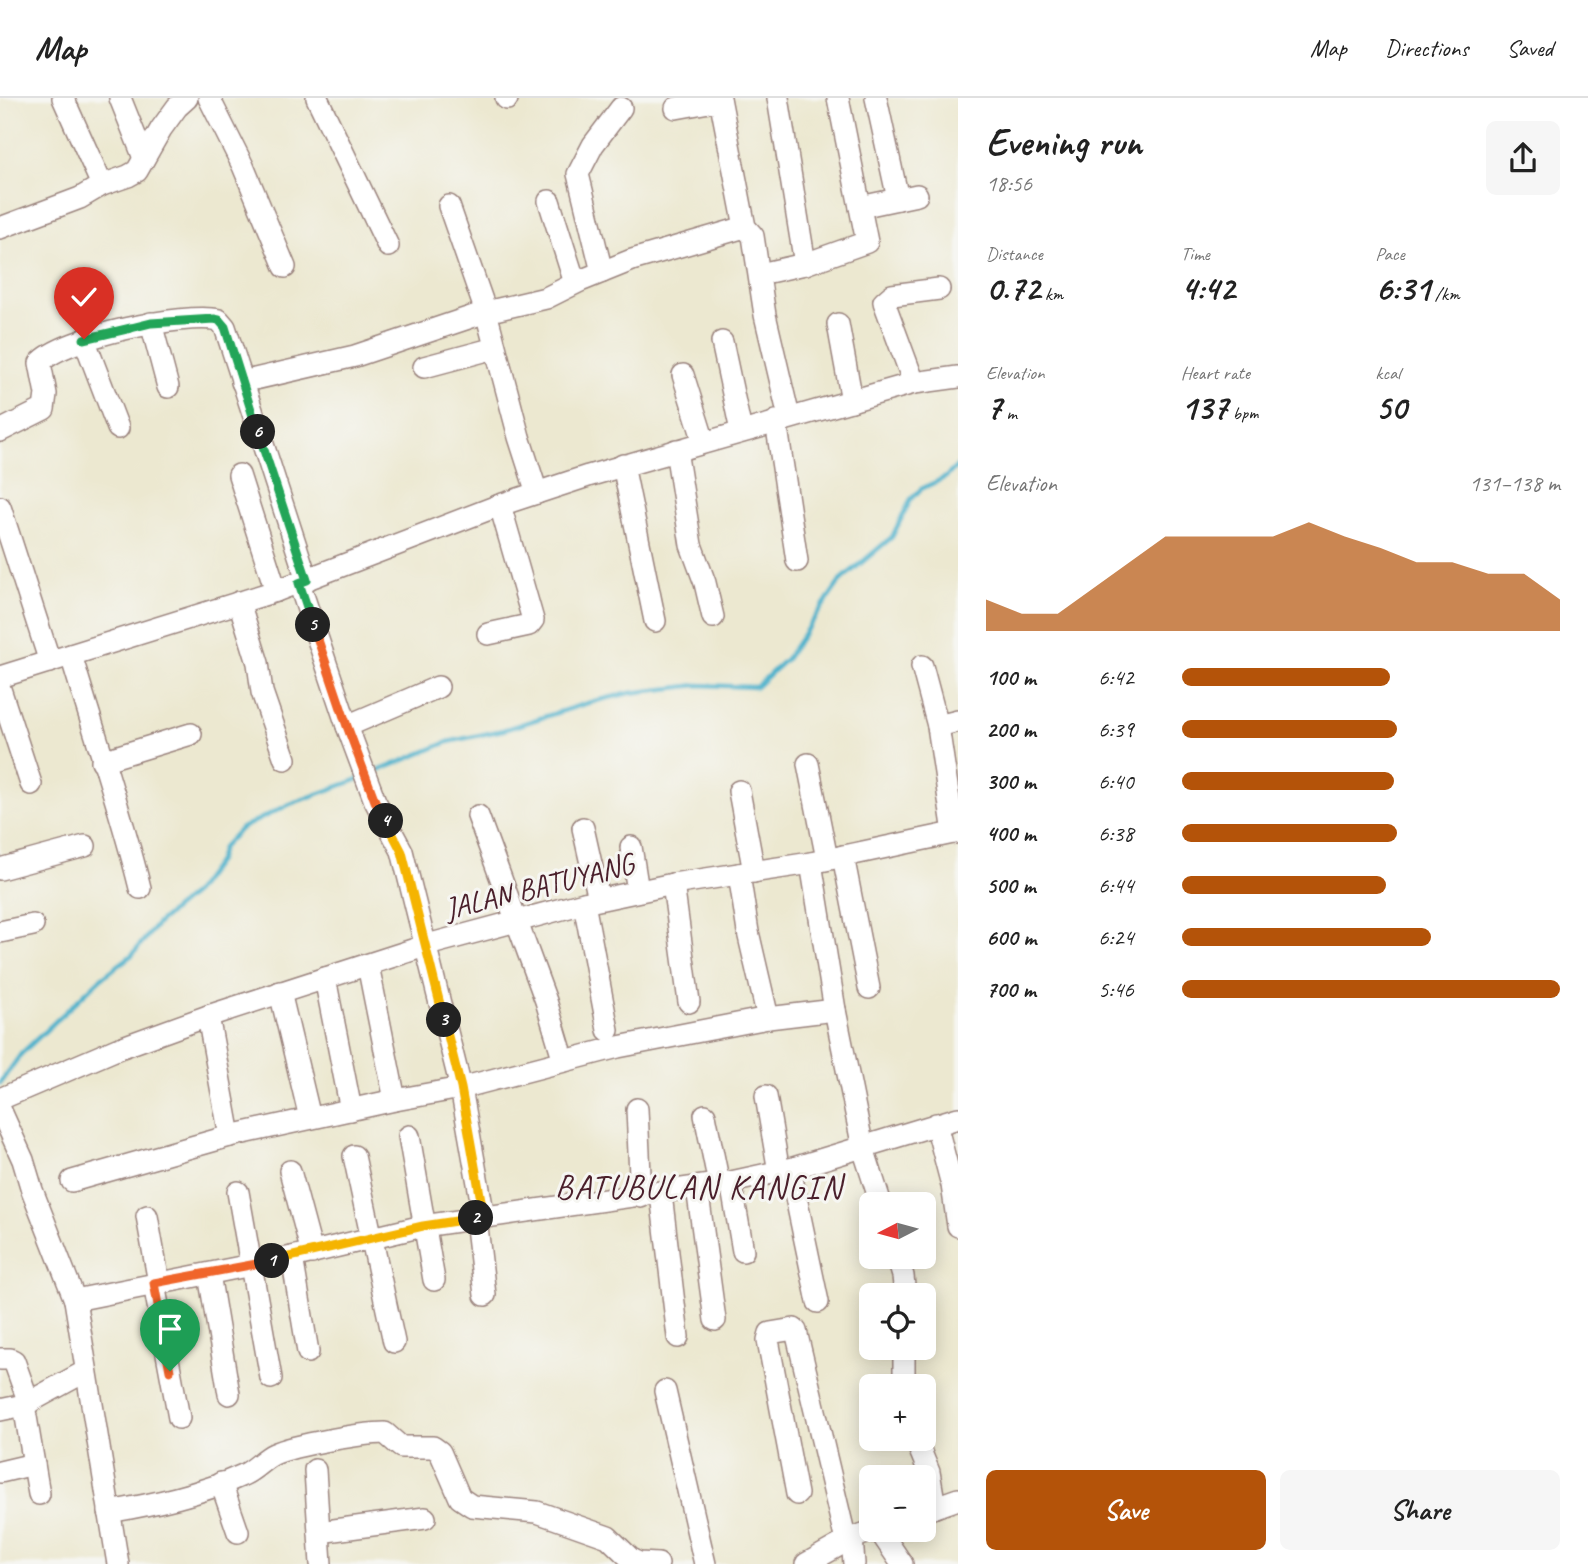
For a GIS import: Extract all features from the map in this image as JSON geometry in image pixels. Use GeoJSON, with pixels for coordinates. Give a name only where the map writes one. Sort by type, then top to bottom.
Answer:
{"type":"FeatureCollection","features":[{"type":"Feature","properties":{"kind":"street"},"geometry":{"type":"LineString","coordinates":[[64,98],[102,184]]}},
{"type":"Feature","properties":{"kind":"street"},"geometry":{"type":"LineString","coordinates":[[120,98],[144,158]]}},
{"type":"Feature","properties":{"kind":"street"},"geometry":{"type":"LineString","coordinates":[[2,223],[79,198],[102,184],[137,171],[177,107],[187,98]]}},
{"type":"Feature","properties":{"kind":"street"},"geometry":{"type":"LineString","coordinates":[[209,98],[237,153],[285,267]]}},
{"type":"Feature","properties":{"kind":"street"},"geometry":{"type":"LineString","coordinates":[[317,98],[388,246]]}},
{"type":"Feature","properties":{"kind":"street"},"geometry":{"type":"LineString","coordinates":[[778,98],[805,264]]}},
{"type":"Feature","properties":{"kind":"street"},"geometry":{"type":"LineString","coordinates":[[760,274],[805,264],[867,242],[838,98]]}},
{"type":"Feature","properties":{"kind":"street"},"geometry":{"type":"LineString","coordinates":[[860,207],[907,197],[876,98]]}},
{"type":"Feature","properties":{"kind":"street"},"geometry":{"type":"LineString","coordinates":[[676,108],[720,99],[745,228],[753,236],[760,274],[782,419],[797,561]]}},
{"type":"Feature","properties":{"kind":"street"},"geometry":{"type":"LineString","coordinates":[[602,272],[578,174],[593,145],[621,108]]}},
{"type":"Feature","properties":{"kind":"street"},"geometry":{"type":"LineString","coordinates":[[549,201],[575,283]]}},
{"type":"Feature","properties":{"kind":"street"},"geometry":{"type":"LineString","coordinates":[[449,206],[485,313],[537,493]]}},
{"type":"Feature","properties":{"kind":"street"},"geometry":{"type":"LineString","coordinates":[[242,382],[355,356],[485,313],[547,298],[575,283],[632,260],[745,228]]}},
{"type":"Feature","properties":{"kind":"street"},"geometry":{"type":"LineString","coordinates":[[914,383],[884,302],[891,295],[939,289]]}},
{"type":"Feature","properties":{"kind":"street"},"geometry":{"type":"LineString","coordinates":[[0,431],[44,409],[46,400],[41,361],[84,339],[151,323],[219,320],[225,327],[347,726],[382,815],[402,852],[461,1088],[480,1218],[485,1295]]}},
{"type":"Feature","properties":{"kind":"street"},"geometry":{"type":"LineString","coordinates":[[151,323],[169,387]]}},
{"type":"Feature","properties":{"kind":"street"},"geometry":{"type":"LineString","coordinates":[[838,324],[852,401]]}},
{"type":"Feature","properties":{"kind":"street"},"geometry":{"type":"LineString","coordinates":[[84,339],[118,428]]}},
{"type":"Feature","properties":{"kind":"street"},"geometry":{"type":"LineString","coordinates":[[722,342],[741,430]]}},
{"type":"Feature","properties":{"kind":"street"},"geometry":{"type":"LineString","coordinates":[[424,367],[495,348]]}},
{"type":"Feature","properties":{"kind":"street"},"geometry":{"type":"LineString","coordinates":[[683,375],[704,442]]}},
{"type":"Feature","properties":{"kind":"street"},"geometry":{"type":"LineString","coordinates":[[0,677],[276,591],[500,505],[623,465],[914,383],[954,377]]}},
{"type":"Feature","properties":{"kind":"street"},"geometry":{"type":"LineString","coordinates":[[676,450],[691,545],[705,583],[713,617]]}},
{"type":"Feature","properties":{"kind":"street"},"geometry":{"type":"LineString","coordinates":[[623,465],[655,621]]}},
{"type":"Feature","properties":{"kind":"street"},"geometry":{"type":"LineString","coordinates":[[239,475],[276,591]]}},
{"type":"Feature","properties":{"kind":"street"},"geometry":{"type":"LineString","coordinates":[[488,634],[529,625],[533,620],[500,505]]}},
{"type":"Feature","properties":{"kind":"street"},"geometry":{"type":"LineString","coordinates":[[0,508],[50,662]]}},
{"type":"Feature","properties":{"kind":"street"},"geometry":{"type":"LineString","coordinates":[[239,602],[258,663],[262,692],[285,759]]}},
{"type":"Feature","properties":{"kind":"street"},"geometry":{"type":"LineString","coordinates":[[71,655],[141,888]]}},
{"type":"Feature","properties":{"kind":"street"},"geometry":{"type":"LineString","coordinates":[[922,666],[948,724],[956,832]]}},
{"type":"Feature","properties":{"kind":"street"},"geometry":{"type":"LineString","coordinates":[[347,726],[438,687]]}},
{"type":"Feature","properties":{"kind":"street"},"geometry":{"type":"LineString","coordinates":[[0,689],[31,784]]}},
{"type":"Feature","properties":{"kind":"street"},"geometry":{"type":"LineString","coordinates":[[102,761],[191,734]]}},
{"type":"Feature","properties":{"kind":"street"},"geometry":{"type":"LineString","coordinates":[[808,764],[827,859],[869,988]]}},
{"type":"Feature","properties":{"kind":"street"},"geometry":{"type":"LineString","coordinates":[[738,791],[746,873],[748,932],[768,1018]]}},
{"type":"Feature","properties":{"kind":"street"},"geometry":{"type":"LineString","coordinates":[[478,816],[546,1000],[564,1061]]}},
{"type":"Feature","properties":{"kind":"street"},"geometry":{"type":"LineString","coordinates":[[583,828],[608,1030]]}},
{"type":"Feature","properties":{"kind":"street","name":"JALAN BATUYANG"},"geometry":{"type":"LineString","coordinates":[[1,1108],[28,1087],[117,1049],[280,992],[426,946],[638,891],[827,859],[956,832]]}},
{"type":"Feature","properties":{"kind":"street"},"geometry":{"type":"LineString","coordinates":[[0,869],[85,846]]}},
{"type":"Feature","properties":{"kind":"street"},"geometry":{"type":"LineString","coordinates":[[631,847],[638,891]]}},
{"type":"Feature","properties":{"kind":"street"},"geometry":{"type":"LineString","coordinates":[[827,859],[835,1010],[863,1148],[877,1192]]}},
{"type":"Feature","properties":{"kind":"street"},"geometry":{"type":"LineString","coordinates":[[673,884],[689,1002]]}},
{"type":"Feature","properties":{"kind":"street"},"geometry":{"type":"LineString","coordinates":[[0,932],[33,925]]}},
{"type":"Feature","properties":{"kind":"street"},"geometry":{"type":"LineString","coordinates":[[368,965],[394,1100]]}},
{"type":"Feature","properties":{"kind":"street"},"geometry":{"type":"LineString","coordinates":[[325,978],[351,1110]]}},
{"type":"Feature","properties":{"kind":"street"},"geometry":{"type":"LineString","coordinates":[[280,992],[310,1118]]}},
{"type":"Feature","properties":{"kind":"street"},"geometry":{"type":"LineString","coordinates":[[72,1181],[230,1136],[461,1088],[692,1031],[835,1010]]}},
{"type":"Feature","properties":{"kind":"street"},"geometry":{"type":"LineString","coordinates":[[208,1016],[230,1136]]}},
{"type":"Feature","properties":{"kind":"street"},"geometry":{"type":"LineString","coordinates":[[766,1096],[818,1301]]}},
{"type":"Feature","properties":{"kind":"street"},"geometry":{"type":"LineString","coordinates":[[1,1108],[75,1300],[118,1564]]}},
{"type":"Feature","properties":{"kind":"street"},"geometry":{"type":"LineString","coordinates":[[637,1109],[678,1337]]}},
{"type":"Feature","properties":{"kind":"street"},"geometry":{"type":"LineString","coordinates":[[705,1115],[743,1251]]}},
{"type":"Feature","properties":{"kind":"street"},"geometry":{"type":"LineString","coordinates":[[75,1300],[302,1255],[423,1226],[725,1183],[785,1170],[958,1118]]}},
{"type":"Feature","properties":{"kind":"street"},"geometry":{"type":"LineString","coordinates":[[936,1124],[952,1185],[958,1226]]}},
{"type":"Feature","properties":{"kind":"street"},"geometry":{"type":"LineString","coordinates":[[408,1136],[434,1280]]}},
{"type":"Feature","properties":{"kind":"street"},"geometry":{"type":"LineString","coordinates":[[354,1156],[394,1342]]}},
{"type":"Feature","properties":{"kind":"street"},"geometry":{"type":"LineString","coordinates":[[290,1171],[302,1255],[308,1352]]}},
{"type":"Feature","properties":{"kind":"street"},"geometry":{"type":"LineString","coordinates":[[697,1187],[715,1320]]}},
{"type":"Feature","properties":{"kind":"street"},"geometry":{"type":"LineString","coordinates":[[238,1192],[271,1378]]}},
{"type":"Feature","properties":{"kind":"street"},"geometry":{"type":"LineString","coordinates":[[147,1216],[179,1418]]}},
{"type":"Feature","properties":{"kind":"street"},"geometry":{"type":"LineString","coordinates":[[209,1273],[229,1394]]}},
{"type":"Feature","properties":{"kind":"street"},"geometry":{"type":"LineString","coordinates":[[797,1493],[768,1340],[770,1333],[793,1329],[796,1331],[854,1564]]}},
{"type":"Feature","properties":{"kind":"street"},"geometry":{"type":"LineString","coordinates":[[0,1359],[14,1361],[26,1404],[39,1494]]}},
{"type":"Feature","properties":{"kind":"street"},"geometry":{"type":"LineString","coordinates":[[0,1410],[26,1404],[86,1371]]}},
{"type":"Feature","properties":{"kind":"street"},"geometry":{"type":"LineString","coordinates":[[666,1391],[705,1564]]}},
{"type":"Feature","properties":{"kind":"street"},"geometry":{"type":"LineString","coordinates":[[109,1512],[164,1502],[244,1475],[272,1454],[281,1451],[385,1433],[401,1447],[433,1447],[440,1452],[460,1498],[472,1506],[537,1513],[608,1537],[632,1560],[639,1563],[658,1564]]}},
{"type":"Feature","properties":{"kind":"street"},"geometry":{"type":"LineString","coordinates":[[0,1472],[34,1464]]}},
{"type":"Feature","properties":{"kind":"street"},"geometry":{"type":"LineString","coordinates":[[315,1471],[321,1564]]}},
{"type":"Feature","properties":{"kind":"street"},"geometry":{"type":"LineString","coordinates":[[221,1483],[238,1532]]}},
{"type":"Feature","properties":{"kind":"street"},"geometry":{"type":"LineString","coordinates":[[936,1507],[958,1499]]}},
{"type":"Feature","properties":{"kind":"street"},"geometry":{"type":"LineString","coordinates":[[319,1532],[425,1518]]}},
{"type":"Feature","properties":{"kind":"street"},"geometry":{"type":"LineString","coordinates":[[806,1564],[859,1536]]}},
{"type":"Feature","properties":{"kind":"street"},"geometry":{"type":"LineString","coordinates":[[886,1542],[902,1564]]}},
{"type":"Feature","properties":{"kind":"waterway"},"geometry":{"type":"LineString","coordinates":[[371,774],[448,742],[503,730],[591,702],[630,693],[698,685],[756,687],[786,659],[841,580],[892,537],[911,499],[921,489],[946,477],[958,465]]}},
{"type":"Feature","properties":{"kind":"waterway"},"geometry":{"type":"LineString","coordinates":[[0,1083],[21,1054],[100,979],[132,955],[158,923],[195,892],[218,861],[222,848],[240,829],[290,804],[359,779]]}},
{"type":"Feature","properties":{"kind":"district","name":"BATUBULAN KANGIN"},"geometry":{"type":"Point","coordinates":[699,1186]}},
{"type":"Feature","properties":{"kind":"route"},"geometry":{"type":"LineString","coordinates":[[84,339],[151,323],[214,319],[219,320],[225,327],[307,580],[299,583],[347,726],[375,801],[397,838],[402,852],[461,1088],[484,1217],[423,1226],[292,1257],[154,1283],[170,1371]]}}]}
